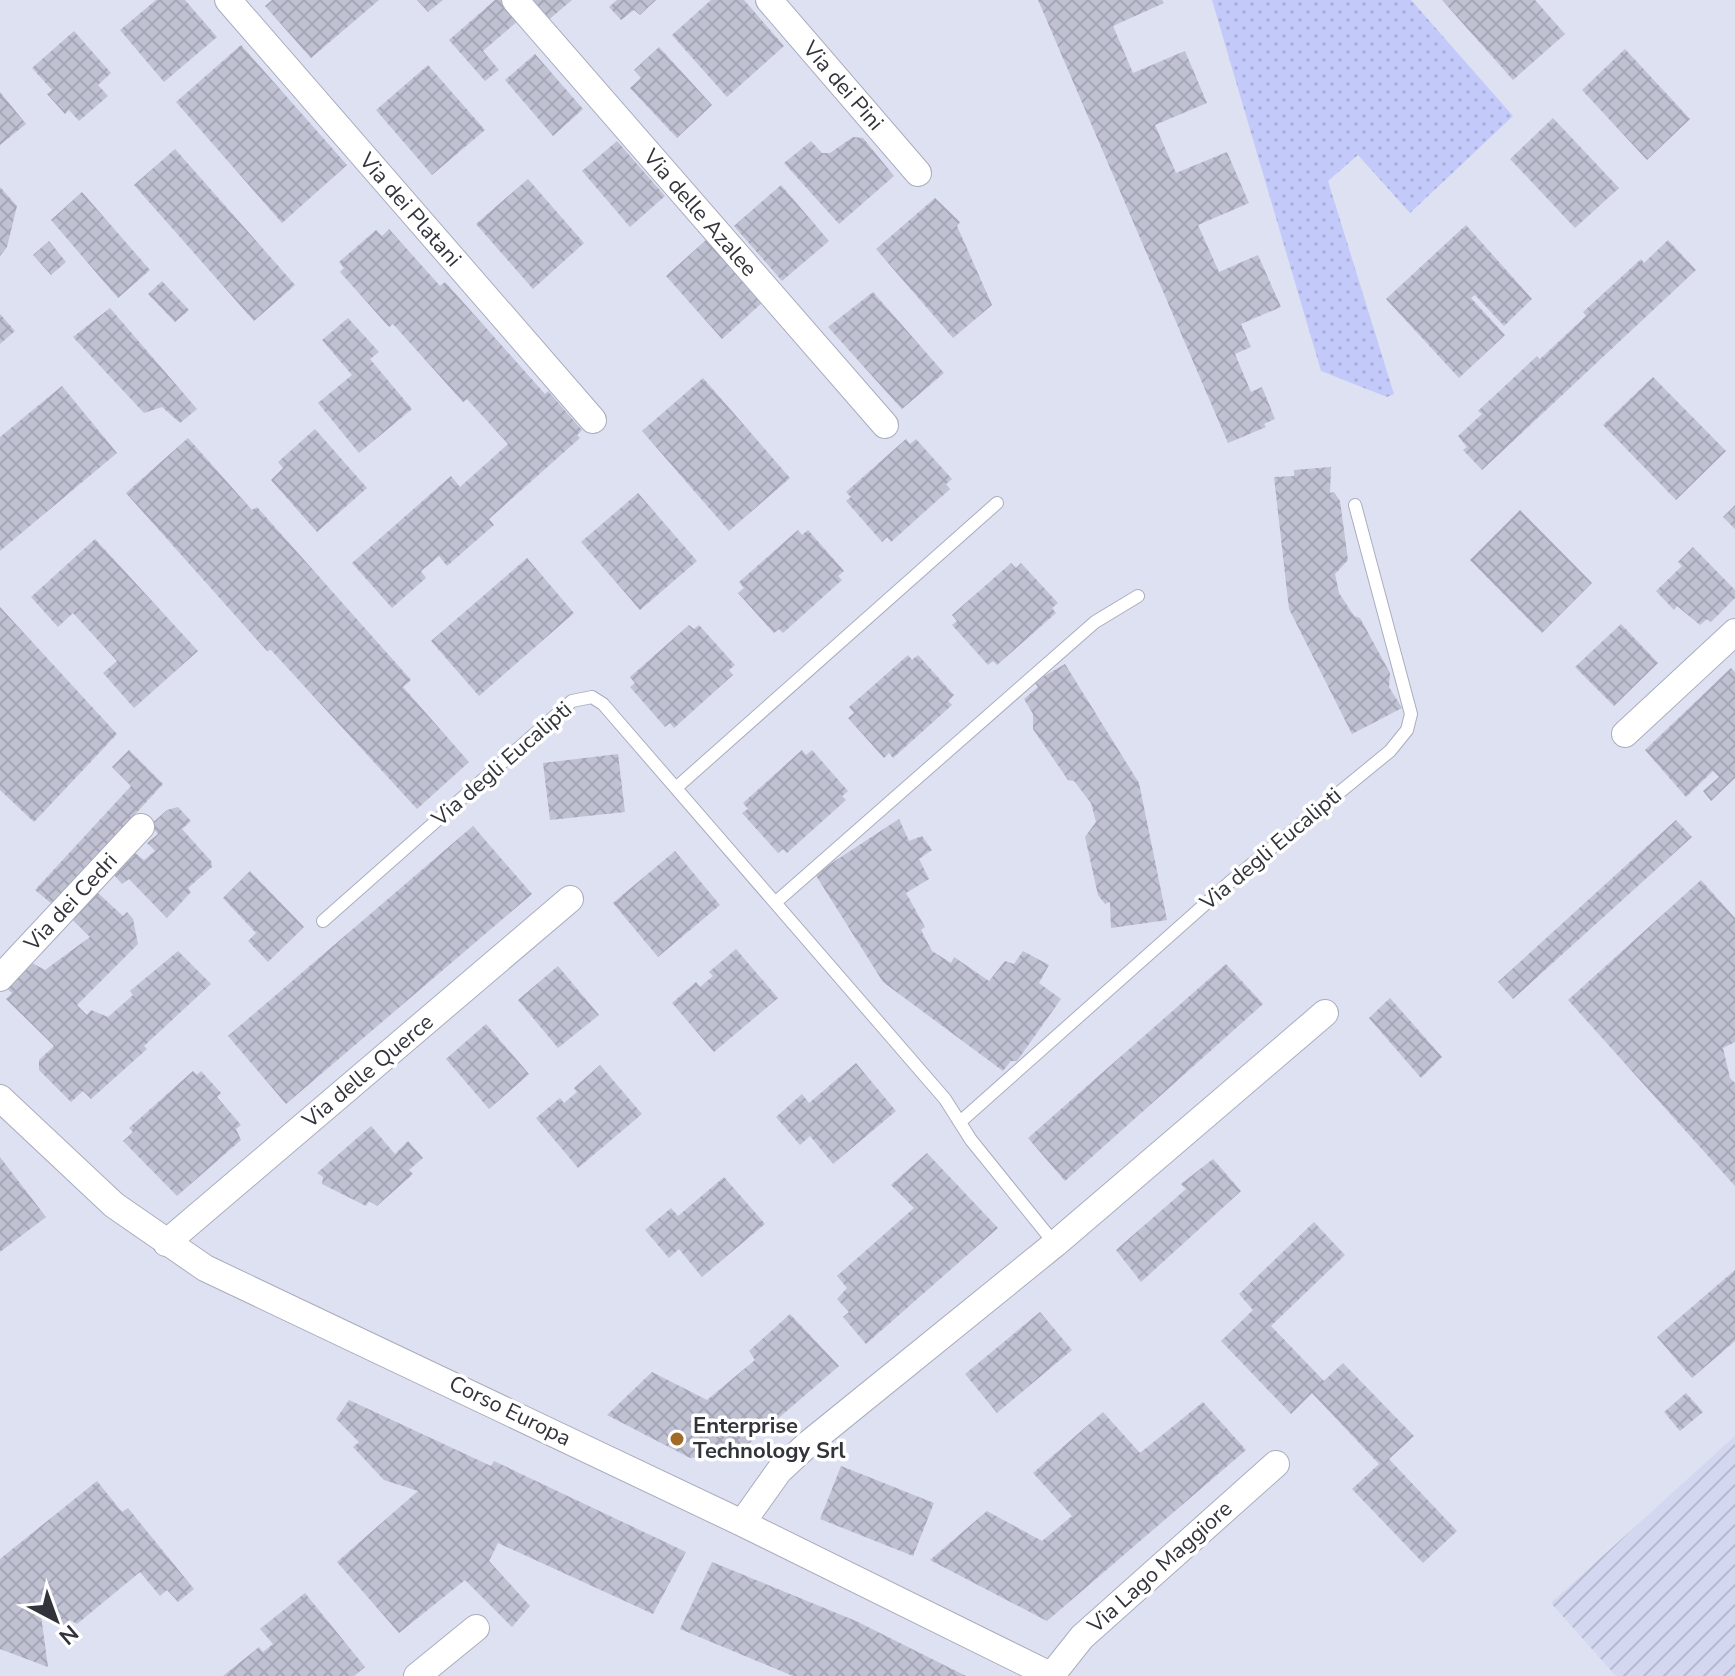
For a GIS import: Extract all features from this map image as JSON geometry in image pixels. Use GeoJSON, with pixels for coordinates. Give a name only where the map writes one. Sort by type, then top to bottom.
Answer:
{"type":"FeatureCollection","features":[{"type":"Feature","properties":{"kind":"street","name":"Via dei Platani"},"geometry":{"type":"LineString","coordinates":[[228,0],[593,420]]}},
{"type":"Feature","properties":{"kind":"street","name":"Via delle Azalee"},"geometry":{"type":"LineString","coordinates":[[515,0],[885,425]]}},
{"type":"Feature","properties":{"kind":"street","name":"Via dei Pini"},"geometry":{"type":"LineString","coordinates":[[769,0],[918,173]]}},
{"type":"Feature","properties":{"kind":"street"},"geometry":{"type":"LineString","coordinates":[[1625,734],[1735,632]]}},
{"type":"Feature","properties":{"kind":"street","name":"Via dei Cedri"},"geometry":{"type":"LineString","coordinates":[[0,978],[141,827]]}},
{"type":"Feature","properties":{"kind":"street","name":"Via delle Querce"},"geometry":{"type":"LineString","coordinates":[[166,1243],[570,899]]}},
{"type":"Feature","properties":{"kind":"street"},"geometry":{"type":"LineString","coordinates":[[742,1523],[779,1471],[808,1444],[1055,1244],[1325,1013]]}},
{"type":"Feature","properties":{"kind":"street","name":"Corso Europa"},"geometry":{"type":"LineString","coordinates":[[0,1098],[83,1178],[166,1243],[205,1268],[742,1523],[1052,1676]]}},
{"type":"Feature","properties":{"kind":"street","name":"Via Lago Maggiore"},"geometry":{"type":"LineString","coordinates":[[1052,1676],[1082,1637],[1276,1464]]}},
{"type":"Feature","properties":{"kind":"street"},"geometry":{"type":"LineString","coordinates":[[417,1676],[476,1628]]}},
{"type":"Feature","properties":{"kind":"lane"},"geometry":{"type":"LineString","coordinates":[[677,787],[997,503]]}},
{"type":"Feature","properties":{"kind":"lane","name":"Via degli Eucalipti"},"geometry":{"type":"LineString","coordinates":[[960,1122],[1230,882],[1390,751],[1407,730],[1411,714],[1355,505]]}},
{"type":"Feature","properties":{"kind":"lane"},"geometry":{"type":"LineString","coordinates":[[776,902],[1095,622],[1138,596]]}},
{"type":"Feature","properties":{"kind":"lane","name":"Via degli Eucalipti"},"geometry":{"type":"LineString","coordinates":[[323,921],[572,701],[592,697],[603,704],[677,787],[945,1099],[1055,1244]]}},
{"type":"Feature","properties":{"kind":"shaded area"},"geometry":{"type":"Polygon","coordinates":[[[1212,0],[1411,0],[1513,116],[1410,213],[1358,155],[1328,181],[1394,394],[1387,397],[1321,371],[1212,0]]]}},
{"type":"Feature","properties":{"kind":"shaded area"},"geometry":{"type":"Polygon","coordinates":[[[1735,1436],[1735,1676],[1616,1676],[1551,1603],[1735,1436]]]}},
{"type":"Feature","properties":{"kind":"building"},"geometry":{"type":"Polygon","coordinates":[[[156,0],[185,0],[217,37],[164,82],[120,30],[156,0]]]}},
{"type":"Feature","properties":{"kind":"building"},"geometry":{"type":"Polygon","coordinates":[[[272,0],[379,0],[311,58],[265,6],[272,0]]]}},
{"type":"Feature","properties":{"kind":"building"},"geometry":{"type":"Polygon","coordinates":[[[417,0],[443,0],[428,12],[417,0]]]}},
{"type":"Feature","properties":{"kind":"building"},"geometry":{"type":"Polygon","coordinates":[[[495,0],[501,0],[519,20],[483,51],[499,70],[485,81],[449,40],[495,0]]]}},
{"type":"Feature","properties":{"kind":"building"},"geometry":{"type":"Polygon","coordinates":[[[527,0],[572,0],[546,22],[527,0]]]}},
{"type":"Feature","properties":{"kind":"building"},"geometry":{"type":"Polygon","coordinates":[[[617,0],[656,0],[640,15],[634,10],[621,20],[609,7],[617,0]]]}},
{"type":"Feature","properties":{"kind":"building"},"geometry":{"type":"Polygon","coordinates":[[[711,0],[744,0],[784,46],[727,97],[672,35],[711,0]]]}},
{"type":"Feature","properties":{"kind":"building"},"geometry":{"type":"Polygon","coordinates":[[[1038,0],[1162,0],[1164,3],[1113,26],[1133,73],[1185,51],[1207,103],[1155,125],[1176,173],[1227,152],[1249,203],[1198,225],[1219,272],[1258,255],[1281,307],[1241,324],[1251,347],[1235,354],[1251,392],[1262,387],[1275,419],[1264,424],[1266,427],[1228,443],[1038,0]]]}},
{"type":"Feature","properties":{"kind":"building"},"geometry":{"type":"Polygon","coordinates":[[[1442,0],[1535,0],[1565,34],[1513,80],[1442,0]]]}},
{"type":"Feature","properties":{"kind":"building"},"geometry":{"type":"Polygon","coordinates":[[[74,31],[111,73],[98,85],[108,96],[79,121],[69,110],[65,114],[47,94],[52,90],[32,68],[74,31]]]}},
{"type":"Feature","properties":{"kind":"building"},"geometry":{"type":"Polygon","coordinates":[[[241,45],[347,165],[282,223],[176,102],[241,45]]]}},
{"type":"Feature","properties":{"kind":"building"},"geometry":{"type":"Polygon","coordinates":[[[659,47],[712,105],[677,138],[630,88],[641,78],[634,70],[659,47]]]}},
{"type":"Feature","properties":{"kind":"building"},"geometry":{"type":"Polygon","coordinates":[[[1625,49],[1690,119],[1647,160],[1582,90],[1625,49]]]}},
{"type":"Feature","properties":{"kind":"building"},"geometry":{"type":"Polygon","coordinates":[[[535,54],[583,109],[553,136],[505,80],[535,54]]]}},
{"type":"Feature","properties":{"kind":"building"},"geometry":{"type":"Polygon","coordinates":[[[428,65],[485,130],[432,175],[376,110],[428,65]]]}},
{"type":"Feature","properties":{"kind":"building"},"geometry":{"type":"Polygon","coordinates":[[[0,92],[26,124],[0,145],[0,92]]]}},
{"type":"Feature","properties":{"kind":"building"},"geometry":{"type":"Polygon","coordinates":[[[1553,118],[1619,188],[1575,228],[1510,159],[1553,118]]]}},
{"type":"Feature","properties":{"kind":"building"},"geometry":{"type":"Polygon","coordinates":[[[853,137],[863,138],[894,176],[839,224],[784,163],[811,141],[822,153],[830,153],[853,137]]]}},
{"type":"Feature","properties":{"kind":"building"},"geometry":{"type":"Polygon","coordinates":[[[617,141],[665,196],[630,227],[582,171],[617,141]]]}},
{"type":"Feature","properties":{"kind":"building"},"geometry":{"type":"Polygon","coordinates":[[[175,149],[295,285],[254,321],[134,185],[175,149]]]}},
{"type":"Feature","properties":{"kind":"building"},"geometry":{"type":"Polygon","coordinates":[[[528,179],[584,243],[533,289],[476,224],[528,179]]]}},
{"type":"Feature","properties":{"kind":"building"},"geometry":{"type":"Polygon","coordinates":[[[781,185],[829,241],[782,281],[734,226],[781,185]]]}},
{"type":"Feature","properties":{"kind":"building"},"geometry":{"type":"Polygon","coordinates":[[[0,187],[17,206],[7,247],[0,256],[0,187]]]}},
{"type":"Feature","properties":{"kind":"building"},"geometry":{"type":"Polygon","coordinates":[[[82,192],[150,270],[118,298],[51,220],[82,192]]]}},
{"type":"Feature","properties":{"kind":"building"},"geometry":{"type":"Polygon","coordinates":[[[935,198],[960,222],[957,226],[992,305],[953,338],[876,249],[935,198]]]}},
{"type":"Feature","properties":{"kind":"building"},"geometry":{"type":"Polygon","coordinates":[[[1466,225],[1532,299],[1504,326],[1475,295],[1471,298],[1505,335],[1459,378],[1386,299],[1466,225]]]}},
{"type":"Feature","properties":{"kind":"building"},"geometry":{"type":"Polygon","coordinates":[[[389,229],[440,286],[445,282],[545,394],[548,391],[582,430],[577,435],[580,438],[489,519],[494,525],[447,566],[439,556],[421,571],[426,578],[392,608],[352,563],[451,476],[460,487],[508,444],[467,399],[463,402],[393,324],[389,327],[340,272],[344,268],[339,262],[376,230],[382,236],[389,229]]]}},
{"type":"Feature","properties":{"kind":"building"},"geometry":{"type":"Polygon","coordinates":[[[706,240],[763,302],[722,339],[666,276],[706,240]]]}},
{"type":"Feature","properties":{"kind":"building"},"geometry":{"type":"Polygon","coordinates":[[[1668,240],[1696,270],[1482,470],[1463,450],[1467,447],[1458,436],[1482,414],[1478,411],[1537,356],[1540,359],[1586,316],[1583,312],[1641,259],[1644,263],[1668,240]]]}},
{"type":"Feature","properties":{"kind":"building"},"geometry":{"type":"Polygon","coordinates":[[[49,241],[66,262],[51,275],[33,255],[49,241]]]}},
{"type":"Feature","properties":{"kind":"building"},"geometry":{"type":"Polygon","coordinates":[[[162,281],[189,310],[175,322],[148,294],[162,281]]]}},
{"type":"Feature","properties":{"kind":"building"},"geometry":{"type":"Polygon","coordinates":[[[873,292],[944,373],[902,409],[828,327],[873,292]]]}},
{"type":"Feature","properties":{"kind":"building"},"geometry":{"type":"Polygon","coordinates":[[[110,308],[197,409],[180,423],[162,407],[144,413],[73,337],[110,308]]]}},
{"type":"Feature","properties":{"kind":"building"},"geometry":{"type":"Polygon","coordinates":[[[0,314],[15,331],[0,344],[0,314]]]}},
{"type":"Feature","properties":{"kind":"building"},"geometry":{"type":"Polygon","coordinates":[[[348,318],[379,352],[370,359],[412,409],[359,453],[318,403],[352,375],[322,340],[348,318]]]}},
{"type":"Feature","properties":{"kind":"building"},"geometry":{"type":"Polygon","coordinates":[[[1653,377],[1726,451],[1676,500],[1603,425],[1653,377]]]}},
{"type":"Feature","properties":{"kind":"building"},"geometry":{"type":"Polygon","coordinates":[[[703,378],[790,478],[729,531],[642,431],[703,378]]]}},
{"type":"Feature","properties":{"kind":"building"},"geometry":{"type":"Polygon","coordinates":[[[62,386],[117,453],[0,551],[0,437],[62,386]]]}},
{"type":"Feature","properties":{"kind":"building"},"geometry":{"type":"Polygon","coordinates":[[[315,429],[367,488],[317,532],[271,480],[283,468],[278,462],[315,429]]]}},
{"type":"Feature","properties":{"kind":"building"},"geometry":{"type":"Polygon","coordinates":[[[188,438],[252,510],[257,507],[411,680],[403,687],[469,762],[417,809],[271,650],[267,651],[126,493],[188,438]]]}},
{"type":"Feature","properties":{"kind":"building"},"geometry":{"type":"Polygon","coordinates":[[[906,439],[910,444],[916,439],[952,479],[946,484],[950,489],[891,542],[887,537],[882,542],[846,501],[851,497],[846,492],[906,439]]]}},
{"type":"Feature","properties":{"kind":"building"},"geometry":{"type":"Polygon","coordinates":[[[1331,467],[1330,493],[1334,492],[1340,501],[1348,560],[1335,574],[1339,593],[1354,616],[1360,618],[1390,673],[1389,687],[1402,708],[1352,734],[1289,609],[1274,477],[1294,476],[1294,470],[1331,467]]]}},
{"type":"Feature","properties":{"kind":"building"},"geometry":{"type":"Polygon","coordinates":[[[638,493],[697,561],[640,610],[581,542],[638,493]]]}},
{"type":"Feature","properties":{"kind":"building"},"geometry":{"type":"Polygon","coordinates":[[[1735,505],[1735,529],[1723,517],[1735,505]]]}},
{"type":"Feature","properties":{"kind":"building"},"geometry":{"type":"Polygon","coordinates":[[[1520,510],[1592,583],[1542,633],[1470,560],[1520,510]]]}},
{"type":"Feature","properties":{"kind":"building"},"geometry":{"type":"Polygon","coordinates":[[[798,530],[802,535],[808,530],[844,571],[838,576],[842,580],[783,633],[779,629],[774,633],[738,593],[744,588],[739,582],[798,530]]]}},
{"type":"Feature","properties":{"kind":"building"},"geometry":{"type":"Polygon","coordinates":[[[95,539],[198,651],[134,708],[103,673],[117,661],[73,613],[58,627],[31,597],[95,539]]]}},
{"type":"Feature","properties":{"kind":"building"},"geometry":{"type":"Polygon","coordinates":[[[1693,547],[1735,590],[1735,598],[1711,622],[1707,619],[1700,625],[1677,606],[1674,610],[1656,591],[1682,566],[1678,562],[1693,547]]]}},
{"type":"Feature","properties":{"kind":"building"},"geometry":{"type":"Polygon","coordinates":[[[527,558],[574,613],[479,696],[431,641],[527,558]]]}},
{"type":"Feature","properties":{"kind":"building"},"geometry":{"type":"Polygon","coordinates":[[[1011,563],[1016,568],[1021,563],[1058,603],[1052,608],[1056,613],[997,665],[993,661],[988,665],[952,625],[957,621],[952,615],[1011,563]]]}},
{"type":"Feature","properties":{"kind":"building"},"geometry":{"type":"Polygon","coordinates":[[[0,607],[117,734],[34,822],[0,790],[0,607]]]}},
{"type":"Feature","properties":{"kind":"building"},"geometry":{"type":"Polygon","coordinates":[[[1621,624],[1658,663],[1614,706],[1575,667],[1621,624]]]}},
{"type":"Feature","properties":{"kind":"building"},"geometry":{"type":"Polygon","coordinates":[[[689,625],[694,629],[699,625],[735,665],[729,670],[733,675],[674,728],[670,723],[665,727],[630,687],[635,683],[630,677],[689,625]]]}},
{"type":"Feature","properties":{"kind":"building"},"geometry":{"type":"Polygon","coordinates":[[[908,655],[912,660],[918,655],[954,695],[948,701],[952,705],[893,758],[889,753],[884,758],[848,718],[854,713],[849,707],[908,655]]]}},
{"type":"Feature","properties":{"kind":"building"},"geometry":{"type":"Polygon","coordinates":[[[1065,664],[1139,783],[1167,920],[1111,928],[1110,902],[1105,904],[1098,895],[1085,837],[1096,822],[1091,803],[1074,781],[1068,780],[1033,729],[1033,714],[1024,699],[1038,687],[1034,682],[1065,664]]]}},
{"type":"Feature","properties":{"kind":"building"},"geometry":{"type":"Polygon","coordinates":[[[1731,668],[1735,672],[1735,778],[1711,801],[1703,791],[1719,777],[1713,771],[1686,797],[1645,750],[1731,668]]]}},
{"type":"Feature","properties":{"kind":"building"},"geometry":{"type":"Polygon","coordinates":[[[129,750],[163,784],[52,904],[35,890],[131,786],[112,767],[129,750]]]}},
{"type":"Feature","properties":{"kind":"building"},"geometry":{"type":"Polygon","coordinates":[[[802,750],[806,755],[812,750],[848,791],[842,796],[846,800],[787,853],[783,849],[778,853],[742,813],[748,809],[743,803],[802,750]]]}},
{"type":"Feature","properties":{"kind":"building"},"geometry":{"type":"Polygon","coordinates":[[[618,754],[625,812],[550,820],[543,763],[618,754]]]}},
{"type":"Feature","properties":{"kind":"building"},"geometry":{"type":"Polygon","coordinates":[[[178,807],[191,821],[182,829],[211,861],[212,867],[188,888],[191,892],[167,918],[129,879],[122,884],[114,875],[118,872],[113,867],[134,852],[144,860],[155,851],[147,843],[158,834],[150,825],[167,810],[178,807]]]}},
{"type":"Feature","properties":{"kind":"building"},"geometry":{"type":"Polygon","coordinates":[[[899,819],[909,841],[922,836],[932,850],[919,859],[929,879],[906,893],[925,927],[921,930],[932,951],[951,963],[954,957],[989,981],[1005,961],[1014,964],[1023,951],[1049,965],[1039,983],[1061,999],[1017,1061],[1011,1061],[1003,1071],[883,982],[815,874],[899,819]]]}},
{"type":"Feature","properties":{"kind":"building"},"geometry":{"type":"Polygon","coordinates":[[[1676,820],[1692,837],[1513,999],[1498,982],[1676,820]]]}},
{"type":"Feature","properties":{"kind":"building"},"geometry":{"type":"Polygon","coordinates":[[[473,826],[532,894],[286,1104],[228,1036],[473,826]]]}},
{"type":"Feature","properties":{"kind":"building"},"geometry":{"type":"Polygon","coordinates":[[[675,851],[720,905],[658,957],[613,903],[675,851]]]}},
{"type":"Feature","properties":{"kind":"building"},"geometry":{"type":"Polygon","coordinates":[[[250,871],[304,927],[268,962],[248,941],[256,933],[223,898],[250,871]]]}},
{"type":"Feature","properties":{"kind":"building"},"geometry":{"type":"Polygon","coordinates":[[[1701,880],[1735,918],[1735,1042],[1723,1048],[1730,1078],[1735,1083],[1735,1186],[1568,1000],[1701,880]]]}},
{"type":"Feature","properties":{"kind":"building"},"geometry":{"type":"Polygon","coordinates":[[[93,893],[98,893],[123,916],[127,912],[133,919],[138,944],[77,1005],[87,1015],[91,1010],[108,1017],[133,995],[130,991],[178,951],[211,984],[144,1046],[147,1049],[91,1099],[83,1091],[71,1102],[39,1070],[39,1060],[54,1046],[6,999],[12,993],[6,988],[32,963],[45,970],[90,937],[73,920],[93,893]]]}},
{"type":"Feature","properties":{"kind":"building"},"geometry":{"type":"Polygon","coordinates":[[[736,949],[778,998],[714,1052],[672,1003],[696,982],[700,987],[713,976],[709,972],[736,949]]]}},
{"type":"Feature","properties":{"kind":"building"},"geometry":{"type":"Polygon","coordinates":[[[1226,964],[1263,1004],[1065,1181],[1028,1138],[1226,964]]]}},
{"type":"Feature","properties":{"kind":"building"},"geometry":{"type":"Polygon","coordinates":[[[558,966],[599,1015],[558,1048],[518,1000],[558,966]]]}},
{"type":"Feature","properties":{"kind":"building"},"geometry":{"type":"Polygon","coordinates":[[[1390,998],[1442,1057],[1421,1078],[1369,1018],[1390,998]]]}},
{"type":"Feature","properties":{"kind":"building"},"geometry":{"type":"Polygon","coordinates":[[[486,1024],[529,1074],[489,1109],[446,1059],[486,1024]]]}},
{"type":"Feature","properties":{"kind":"building"},"geometry":{"type":"Polygon","coordinates":[[[856,1063],[896,1111],[833,1164],[810,1136],[800,1145],[776,1117],[802,1094],[809,1103],[856,1063]]]}},
{"type":"Feature","properties":{"kind":"building"},"geometry":{"type":"Polygon","coordinates":[[[600,1065],[642,1114],[578,1168],[536,1118],[560,1098],[564,1103],[577,1092],[574,1088],[600,1065]]]}},
{"type":"Feature","properties":{"kind":"building"},"geometry":{"type":"Polygon","coordinates":[[[193,1071],[197,1075],[201,1071],[221,1093],[217,1097],[241,1125],[236,1129],[241,1140],[177,1196],[123,1141],[133,1132],[129,1128],[193,1071]]]}},
{"type":"Feature","properties":{"kind":"building"},"geometry":{"type":"Polygon","coordinates":[[[371,1126],[395,1154],[408,1141],[423,1158],[409,1170],[413,1174],[377,1206],[369,1201],[366,1206],[322,1184],[323,1177],[317,1173],[371,1126]]]}},
{"type":"Feature","properties":{"kind":"building"},"geometry":{"type":"Polygon","coordinates":[[[927,1153],[998,1228],[866,1344],[843,1317],[849,1312],[837,1299],[847,1288],[837,1276],[914,1208],[891,1185],[927,1153]]]}},
{"type":"Feature","properties":{"kind":"building"},"geometry":{"type":"Polygon","coordinates":[[[0,1157],[46,1217],[0,1252],[0,1157]]]}},
{"type":"Feature","properties":{"kind":"building"},"geometry":{"type":"Polygon","coordinates":[[[1213,1159],[1241,1191],[1141,1282],[1116,1250],[1186,1189],[1181,1184],[1213,1159]]]}},
{"type":"Feature","properties":{"kind":"building"},"geometry":{"type":"Polygon","coordinates":[[[724,1177],[765,1224],[702,1277],[679,1249],[669,1258],[645,1230],[671,1208],[678,1216],[724,1177]]]}},
{"type":"Feature","properties":{"kind":"building"},"geometry":{"type":"Polygon","coordinates":[[[1314,1222],[1345,1255],[1271,1326],[1324,1381],[1343,1363],[1414,1436],[1389,1459],[1457,1531],[1423,1563],[1352,1489],[1379,1464],[1312,1393],[1291,1414],[1221,1341],[1253,1310],[1239,1294],[1314,1222]]]}},
{"type":"Feature","properties":{"kind":"building"},"geometry":{"type":"Polygon","coordinates":[[[1735,1270],[1735,1341],[1692,1378],[1657,1337],[1735,1270]]]}},
{"type":"Feature","properties":{"kind":"building"},"geometry":{"type":"Polygon","coordinates":[[[1040,1312],[1072,1350],[997,1413],[965,1374],[1040,1312]]]}},
{"type":"Feature","properties":{"kind":"building"},"geometry":{"type":"Polygon","coordinates":[[[790,1314],[839,1366],[739,1452],[690,1458],[607,1415],[652,1372],[707,1400],[755,1360],[749,1351],[790,1314]]]}},
{"type":"Feature","properties":{"kind":"building"},"geometry":{"type":"Polygon","coordinates":[[[1686,1393],[1703,1412],[1680,1431],[1664,1412],[1686,1393]]]}},
{"type":"Feature","properties":{"kind":"building"},"geometry":{"type":"Polygon","coordinates":[[[349,1400],[491,1466],[494,1461],[686,1552],[653,1614],[498,1543],[489,1561],[530,1606],[512,1627],[465,1580],[399,1633],[337,1562],[418,1491],[384,1480],[353,1447],[359,1442],[336,1419],[349,1400]]]}},
{"type":"Feature","properties":{"kind":"building"},"geometry":{"type":"Polygon","coordinates":[[[1203,1402],[1246,1450],[1047,1621],[930,1560],[987,1511],[1042,1541],[1072,1516],[1033,1473],[1103,1412],[1140,1453],[1203,1402]]]}},
{"type":"Feature","properties":{"kind":"building"},"geometry":{"type":"Polygon","coordinates":[[[841,1466],[934,1503],[913,1556],[820,1519],[841,1466]]]}},
{"type":"Feature","properties":{"kind":"building"},"geometry":{"type":"Polygon","coordinates":[[[97,1481],[122,1512],[128,1508],[194,1589],[178,1602],[167,1590],[160,1596],[140,1572],[77,1624],[70,1620],[61,1627],[39,1601],[48,1667],[0,1649],[0,1559],[97,1481]]]}},
{"type":"Feature","properties":{"kind":"building"},"geometry":{"type":"Polygon","coordinates":[[[712,1562],[856,1621],[966,1676],[793,1676],[680,1629],[712,1562]]]}},
{"type":"Feature","properties":{"kind":"building"},"geometry":{"type":"Polygon","coordinates":[[[305,1593],[365,1667],[354,1676],[223,1676],[259,1647],[263,1652],[273,1644],[260,1629],[305,1593]]]}},
{"type":"Feature","properties":{"kind":"place","name":"Enterprise Technology Srl"},"geometry":{"type":"Point","coordinates":[677,1439]}}]}
